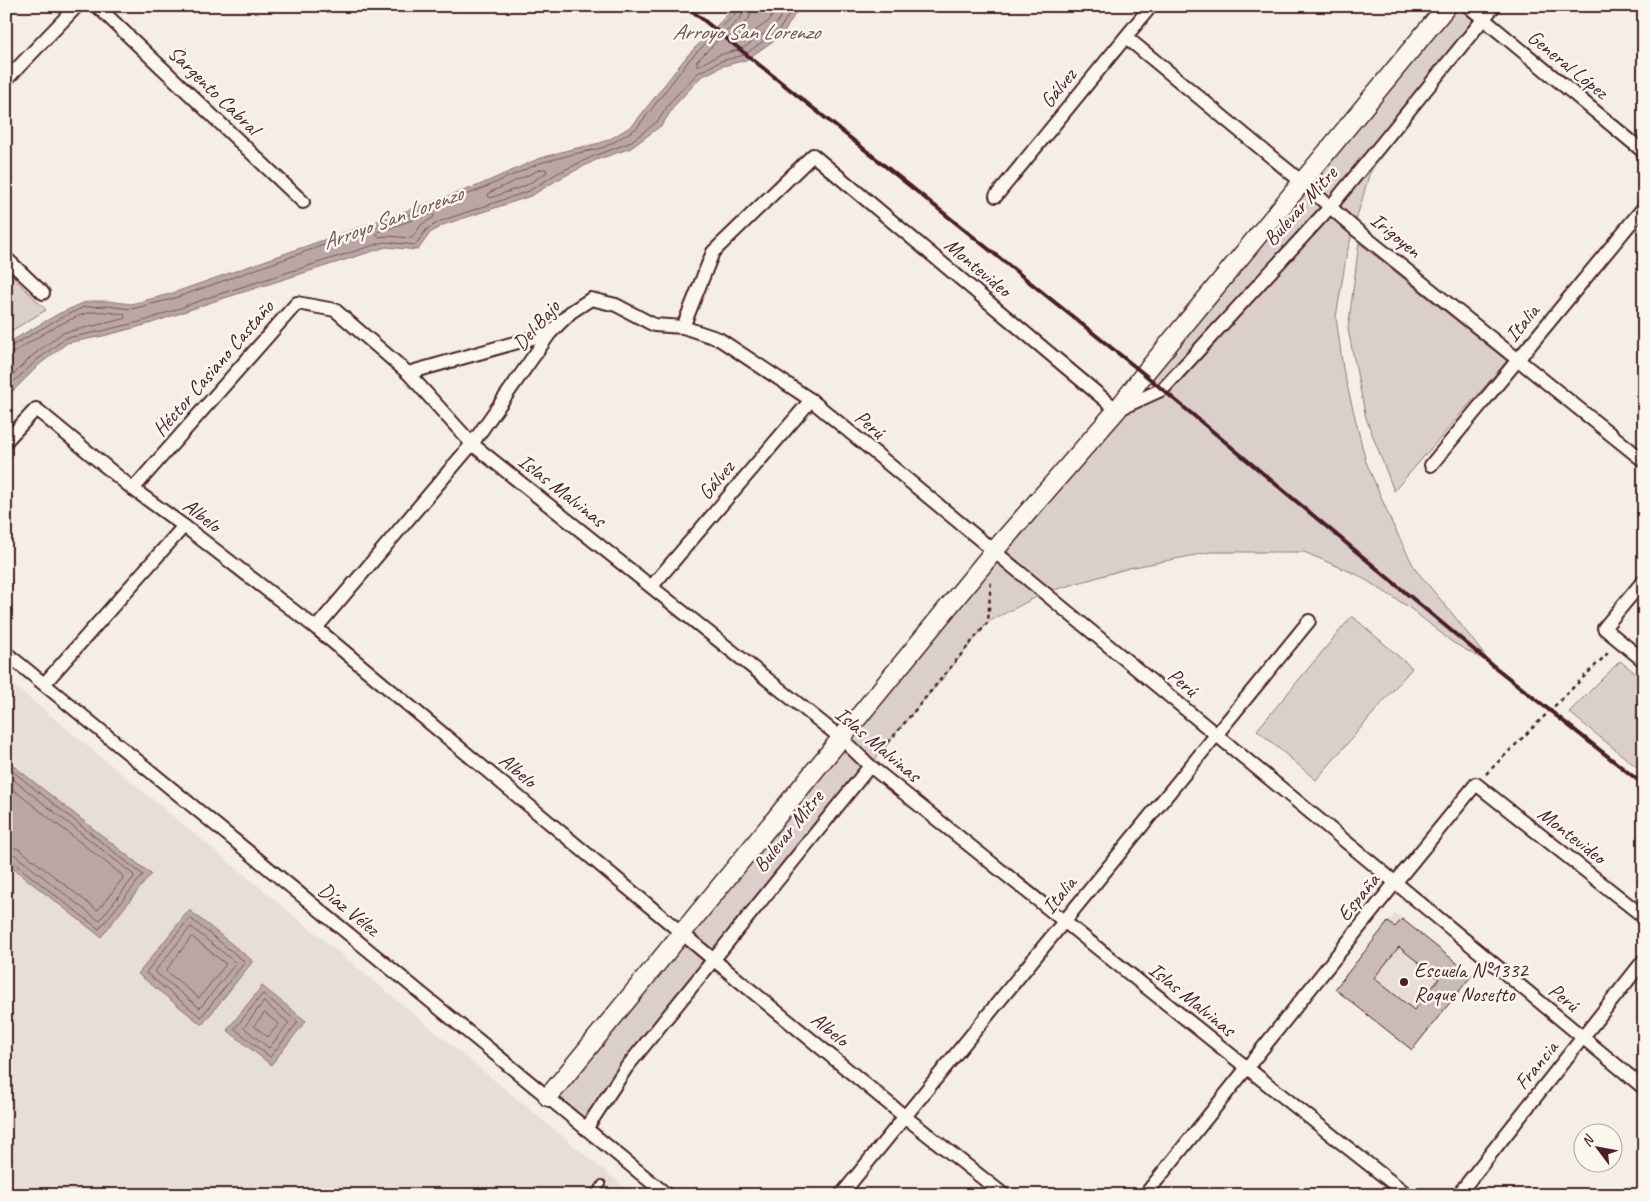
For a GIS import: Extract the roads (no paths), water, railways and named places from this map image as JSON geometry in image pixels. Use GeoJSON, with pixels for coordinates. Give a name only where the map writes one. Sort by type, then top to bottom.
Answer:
{"type":"FeatureCollection","features":[{"type":"Feature","properties":{"kind":"street"},"geometry":{"type":"LineString","coordinates":[[6,80],[77,6]]}},
{"type":"Feature","properties":{"kind":"street","name":"Sargento Cabral"},"geometry":{"type":"LineString","coordinates":[[97,6],[303,202]]}},
{"type":"Feature","properties":{"kind":"street","name":"Gálvez"},"geometry":{"type":"LineString","coordinates":[[996,196],[1151,6]]}},
{"type":"Feature","properties":{"kind":"street","name":"Bulevar Mitre"},"geometry":{"type":"LineString","coordinates":[[548,1097],[994,552],[1117,410],[1144,374],[1447,6]]}},
{"type":"Feature","properties":{"kind":"street","name":"General López"},"geometry":{"type":"LineString","coordinates":[[1468,6],[1644,152]]}},
{"type":"Feature","properties":{"kind":"street","name":"Bulevar Mitre"},"geometry":{"type":"LineString","coordinates":[[1117,410],[1163,389],[1331,206],[1494,6]]}},
{"type":"Feature","properties":{"kind":"street","name":"Irigoyen"},"geometry":{"type":"LineString","coordinates":[[1126,37],[1331,206],[1362,234],[1644,461]]}},
{"type":"Feature","properties":{"kind":"street","name":"Montevideo"},"geometry":{"type":"LineString","coordinates":[[683,327],[713,252],[813,155],[1117,410]]}},
{"type":"Feature","properties":{"kind":"street","name":"Italia"},"geometry":{"type":"LineString","coordinates":[[1431,465],[1644,207]]}},
{"type":"Feature","properties":{"kind":"street"},"geometry":{"type":"LineString","coordinates":[[6,258],[44,293]]}},
{"type":"Feature","properties":{"kind":"street","name":"Del Bajo"},"geometry":{"type":"LineString","coordinates":[[316,628],[472,444],[550,333],[571,312],[591,299],[616,304],[654,324],[683,327]]}},
{"type":"Feature","properties":{"kind":"street","name":"Héctor Casiano Castaño"},"geometry":{"type":"LineString","coordinates":[[133,489],[297,303],[335,310]]}},
{"type":"Feature","properties":{"kind":"street","name":"Islas Malvinas"},"geometry":{"type":"LineString","coordinates":[[335,310],[408,373],[472,444],[841,738],[870,766],[1064,920],[1246,1069],[1408,1195]]}},
{"type":"Feature","properties":{"kind":"street","name":"Perú"},"geometry":{"type":"LineString","coordinates":[[683,327],[719,339],[811,400],[1644,1088]]}},
{"type":"Feature","properties":{"kind":"street"},"geometry":{"type":"LineString","coordinates":[[408,373],[550,333]]}},
{"type":"Feature","properties":{"kind":"street","name":"Gálvez"},"geometry":{"type":"LineString","coordinates":[[652,586],[811,400]]}},
{"type":"Feature","properties":{"kind":"street","name":"Albelo"},"geometry":{"type":"LineString","coordinates":[[6,441],[36,409],[133,489],[316,628],[714,960],[904,1116],[1004,1195]]}},
{"type":"Feature","properties":{"kind":"street"},"geometry":{"type":"LineString","coordinates":[[44,684],[184,526]]}},
{"type":"Feature","properties":{"kind":"street"},"geometry":{"type":"LineString","coordinates":[[1644,580],[1604,628],[1644,661]]}},
{"type":"Feature","properties":{"kind":"street","name":"Italia"},"geometry":{"type":"LineString","coordinates":[[841,1195],[1309,621]]}},
{"type":"Feature","properties":{"kind":"street","name":"Díaz Vélez"},"geometry":{"type":"LineString","coordinates":[[6,653],[667,1195]]}},
{"type":"Feature","properties":{"kind":"street","name":"Bulevar Mitre"},"geometry":{"type":"LineString","coordinates":[[586,1129],[626,1068],[870,766]]}},
{"type":"Feature","properties":{"kind":"street","name":"Montevideo"},"geometry":{"type":"LineString","coordinates":[[1476,784],[1644,917]]}},
{"type":"Feature","properties":{"kind":"street","name":"España"},"geometry":{"type":"LineString","coordinates":[[1145,1195],[1476,784]]}},
{"type":"Feature","properties":{"kind":"street","name":"Francia"},"geometry":{"type":"LineString","coordinates":[[1458,1195],[1644,960]]}},
{"type":"Feature","properties":{"kind":"lane"},"geometry":{"type":"LineString","coordinates":[[594,1195],[602,1184]]}},
{"type":"Feature","properties":{"kind":"water","name":"Arroyo San Lorenzo"},"geometry":{"type":"Polygon","coordinates":[[[736,6],[806,6],[795,14],[783,34],[746,60],[723,66],[701,77],[675,105],[662,125],[631,148],[596,160],[531,196],[443,225],[430,233],[418,250],[386,247],[149,324],[67,343],[40,364],[13,391],[6,395],[6,344],[58,314],[83,303],[108,301],[131,304],[170,294],[477,186],[538,159],[600,143],[612,138],[633,125],[687,56],[736,6]]]}},
{"type":"Feature","properties":{"kind":"water"},"geometry":{"type":"Polygon","coordinates":[[[6,760],[151,874],[101,937],[6,863],[6,760]]]}},
{"type":"Feature","properties":{"kind":"water"},"geometry":{"type":"Polygon","coordinates":[[[189,910],[253,961],[202,1025],[138,974],[189,910]]]}},
{"type":"Feature","properties":{"kind":"water"},"geometry":{"type":"Polygon","coordinates":[[[262,986],[306,1021],[271,1065],[227,1030],[262,986]]]}},
{"type":"Feature","properties":{"kind":"railway"},"geometry":{"type":"LineString","coordinates":[[686,6],[1144,374],[1491,664],[1644,785]]}},
{"type":"Feature","properties":{"kind":"place","name":"Escuela N°1332 Roque Nosetto"},"geometry":{"type":"Point","coordinates":[1404,982]}}]}
